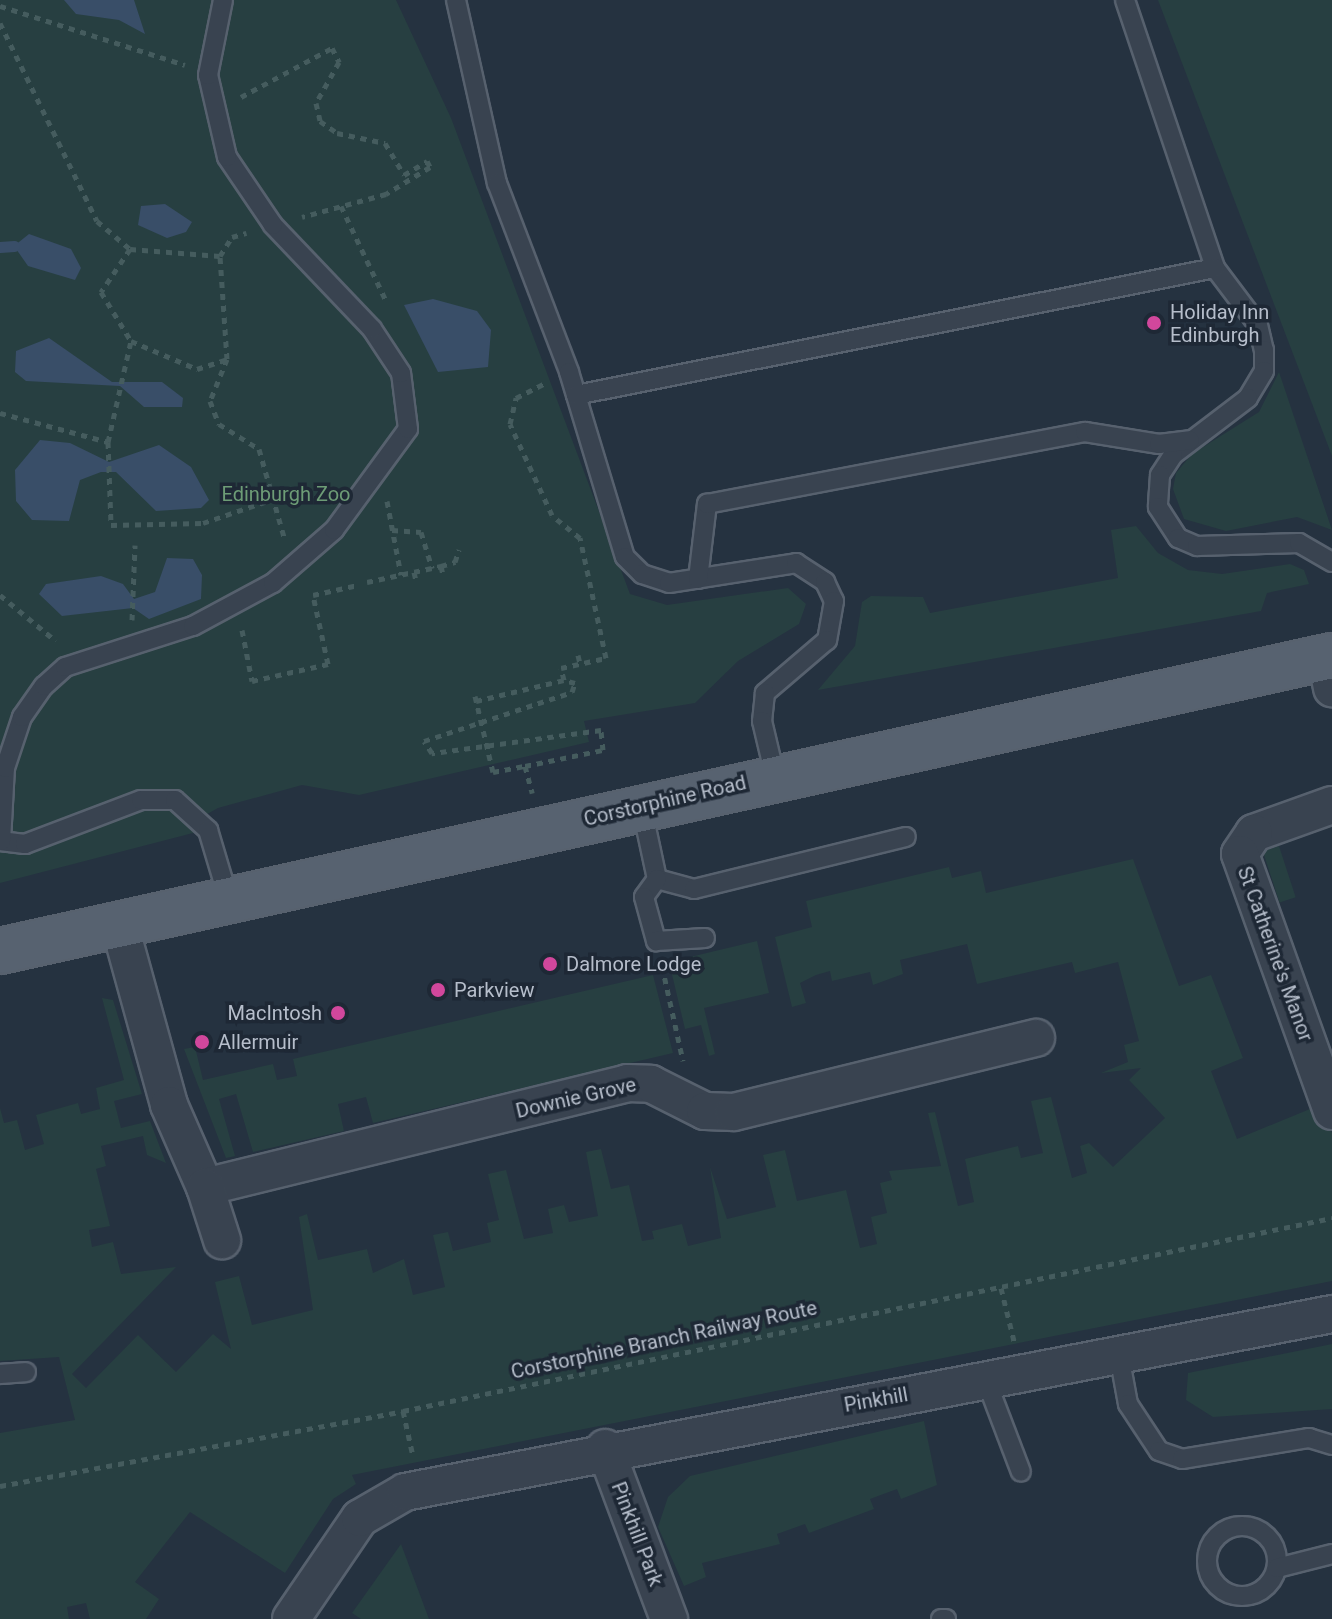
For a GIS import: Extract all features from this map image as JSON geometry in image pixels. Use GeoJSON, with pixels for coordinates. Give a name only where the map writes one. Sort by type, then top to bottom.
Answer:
{"type":"FeatureCollection","features":[{"type":"Feature","properties":{"kind":"main road","name":"Corstorphine Road"},"geometry":{"type":"LineString","coordinates":[[0,951],[228,897],[775,776],[1330,667]]}},
{"type":"Feature","properties":{"kind":"street","name":"St Catherine's Manor"},"geometry":{"type":"LineString","coordinates":[[1332,805],[1254,833],[1240,854],[1332,1111]]}},
{"type":"Feature","properties":{"kind":"street"},"geometry":{"type":"LineString","coordinates":[[119,923],[169,1105],[205,1187],[222,1240]]}},
{"type":"Feature","properties":{"kind":"street","name":"Downie Grove"},"geometry":{"type":"LineString","coordinates":[[205,1187],[627,1083],[651,1084],[692,1104],[734,1112],[1036,1038]]}},
{"type":"Feature","properties":{"kind":"street","name":"Pinkhill"},"geometry":{"type":"LineString","coordinates":[[291,1619],[360,1518],[421,1488],[605,1448],[1332,1314]]}},
{"type":"Feature","properties":{"kind":"street","name":"Pinkhill Park"},"geometry":{"type":"LineString","coordinates":[[605,1448],[669,1619]]}},
{"type":"Feature","properties":{"kind":"lane"},"geometry":{"type":"LineString","coordinates":[[223,0],[208,75],[212,113],[227,157],[273,225],[372,329],[401,373],[412,412],[382,470],[293,567],[238,604],[193,626],[85,658],[65,667],[22,717],[5,768],[0,841],[25,844],[141,800],[175,800],[208,830],[228,897]]}},
{"type":"Feature","properties":{"kind":"lane"},"geometry":{"type":"LineString","coordinates":[[456,0],[497,183],[569,372],[625,557],[654,579],[698,579],[796,563],[825,582],[834,601],[827,640],[765,693],[762,721],[775,776]]}},
{"type":"Feature","properties":{"kind":"lane"},"geometry":{"type":"LineString","coordinates":[[1125,0],[1215,268],[1258,325],[1264,371],[1248,398],[1190,440],[1156,490],[1166,525],[1178,538],[1228,550],[1299,543],[1332,562]]}},
{"type":"Feature","properties":{"kind":"lane"},"geometry":{"type":"LineString","coordinates":[[576,395],[1215,268]]}},
{"type":"Feature","properties":{"kind":"lane"},"geometry":{"type":"LineString","coordinates":[[698,579],[707,504],[1085,432],[1159,444],[1190,440]]}},
{"type":"Feature","properties":{"kind":"lane"},"geometry":{"type":"LineString","coordinates":[[641,806],[657,879],[644,897],[656,941],[705,938]]}},
{"type":"Feature","properties":{"kind":"lane"},"geometry":{"type":"LineString","coordinates":[[657,879],[694,889],[906,837]]}},
{"type":"Feature","properties":{"kind":"lane"},"geometry":{"type":"LineString","coordinates":[[1119,1355],[1128,1404],[1159,1451],[1182,1459],[1309,1438],[1332,1445]]}},
{"type":"Feature","properties":{"kind":"lane"},"geometry":{"type":"LineString","coordinates":[[0,1374],[26,1372]]}},
{"type":"Feature","properties":{"kind":"lane"},"geometry":{"type":"LineString","coordinates":[[986,1380],[1021,1472]]}},
{"type":"Feature","properties":{"kind":"lane"},"geometry":{"type":"LineString","coordinates":[[1277,1568],[1332,1554]]}},
{"type":"Feature","properties":{"kind":"path"},"geometry":{"type":"LineString","coordinates":[[0,6],[158,53],[208,75]]}},
{"type":"Feature","properties":{"kind":"path"},"geometry":{"type":"LineString","coordinates":[[0,23],[97,221],[130,249],[220,256]]}},
{"type":"Feature","properties":{"kind":"path"},"geometry":{"type":"LineString","coordinates":[[212,113],[332,48],[339,62],[316,103],[320,121],[337,133],[385,143],[404,175],[427,161],[430,167],[386,194],[232,237],[220,256],[227,359],[210,401],[219,424],[259,449],[293,567]]}},
{"type":"Feature","properties":{"kind":"path"},"geometry":{"type":"LineString","coordinates":[[130,249],[101,292],[131,341],[197,369],[227,359]]}},
{"type":"Feature","properties":{"kind":"path"},"geometry":{"type":"LineString","coordinates":[[131,341],[108,442],[111,525],[203,523],[273,499]]}},
{"type":"Feature","properties":{"kind":"path"},"geometry":{"type":"LineString","coordinates":[[564,680],[561,668],[606,658],[580,538],[552,515],[510,424],[516,398],[569,372]]}},
{"type":"Feature","properties":{"kind":"path"},"geometry":{"type":"LineString","coordinates":[[0,413],[108,442]]}},
{"type":"Feature","properties":{"kind":"path"},"geometry":{"type":"LineString","coordinates":[[401,575],[392,530],[421,532],[432,568]]}},
{"type":"Feature","properties":{"kind":"path"},"geometry":{"type":"LineString","coordinates":[[133,607],[135,545]]}},
{"type":"Feature","properties":{"kind":"path"},"geometry":{"type":"LineString","coordinates":[[367,582],[455,562],[459,550]]}},
{"type":"Feature","properties":{"kind":"path"},"geometry":{"type":"LineString","coordinates":[[441,566],[443,575]]}},
{"type":"Feature","properties":{"kind":"path"},"geometry":{"type":"LineString","coordinates":[[414,572],[416,581]]}},
{"type":"Feature","properties":{"kind":"path"},"geometry":{"type":"LineString","coordinates":[[238,604],[252,681],[328,664],[313,595],[358,585]]}},
{"type":"Feature","properties":{"kind":"path"},"geometry":{"type":"LineString","coordinates":[[0,595],[85,658]]}},
{"type":"Feature","properties":{"kind":"path"},"geometry":{"type":"LineString","coordinates":[[578,655],[580,664]]}},
{"type":"Feature","properties":{"kind":"path"},"geometry":{"type":"LineString","coordinates":[[564,680],[475,698],[481,721],[487,748],[493,772],[603,750],[601,730],[487,748],[425,749],[429,736],[481,721],[576,687],[564,680]]}},
{"type":"Feature","properties":{"kind":"path"},"geometry":{"type":"LineString","coordinates":[[525,766],[541,829]]}},
{"type":"Feature","properties":{"kind":"path"},"geometry":{"type":"LineString","coordinates":[[656,941],[692,1104]]}},
{"type":"Feature","properties":{"kind":"path","name":"Corstorphine Branch Railway Route"},"geometry":{"type":"LineString","coordinates":[[0,1486],[403,1411],[1332,1218]]}},
{"type":"Feature","properties":{"kind":"path"},"geometry":{"type":"LineString","coordinates":[[1001,1288],[1023,1373]]}},
{"type":"Feature","properties":{"kind":"path"},"geometry":{"type":"LineString","coordinates":[[403,1411],[421,1488]]}},
{"type":"Feature","properties":{"kind":"green space","name":"Edinburgh Zoo"},"geometry":{"type":"Polygon","coordinates":[[[0,0],[396,0],[451,118],[630,594],[667,605],[788,588],[806,604],[799,624],[738,661],[695,703],[584,721],[589,742],[359,795],[302,785],[218,808],[200,818],[193,833],[0,883],[0,0]]]}},
{"type":"Feature","properties":{"kind":"green space"},"geometry":{"type":"Polygon","coordinates":[[[1158,0],[1332,0],[1332,456],[1158,0]]]}},
{"type":"Feature","properties":{"kind":"green space"},"geometry":{"type":"Polygon","coordinates":[[[1279,372],[1332,530],[1297,517],[1226,531],[1184,519],[1173,489],[1176,473],[1192,454],[1259,412],[1279,372]]]}},
{"type":"Feature","properties":{"kind":"green space"},"geometry":{"type":"Polygon","coordinates":[[[1136,526],[1158,553],[1188,570],[1222,574],[1290,564],[1304,570],[1309,584],[1267,593],[1261,611],[818,690],[855,646],[862,602],[871,596],[923,597],[930,613],[1118,578],[1111,530],[1136,526]]]}},
{"type":"Feature","properties":{"kind":"green space"},"geometry":{"type":"Polygon","coordinates":[[[1279,846],[1296,897],[1280,903],[1263,851],[1279,846]]]}},
{"type":"Feature","properties":{"kind":"green space"},"geometry":{"type":"Polygon","coordinates":[[[1133,859],[1179,986],[1211,975],[1243,1058],[1211,1071],[1237,1139],[1322,1104],[1332,1133],[1332,1281],[352,1475],[356,1484],[333,1499],[285,1573],[190,1512],[135,1582],[159,1599],[146,1619],[90,1619],[86,1603],[67,1607],[69,1619],[0,1619],[0,1433],[75,1420],[59,1357],[0,1361],[0,1108],[4,1123],[17,1120],[25,1150],[44,1144],[36,1115],[78,1103],[81,1114],[100,1109],[96,1088],[124,1080],[102,998],[113,1000],[142,1094],[114,1101],[121,1128],[150,1121],[166,1163],[147,1155],[143,1136],[101,1146],[106,1166],[96,1169],[110,1226],[89,1230],[92,1247],[113,1242],[121,1274],[176,1267],[72,1374],[86,1388],[138,1335],[176,1372],[213,1334],[231,1349],[215,1282],[239,1276],[252,1325],[313,1310],[299,1217],[307,1214],[318,1260],[367,1249],[373,1273],[404,1259],[413,1295],[445,1287],[433,1235],[448,1232],[453,1251],[491,1242],[487,1223],[499,1220],[488,1174],[506,1170],[524,1239],[553,1233],[548,1209],[564,1205],[569,1222],[598,1216],[586,1152],[601,1149],[611,1189],[629,1185],[642,1241],[654,1239],[652,1231],[682,1224],[688,1246],[721,1238],[710,1167],[727,1219],[776,1207],[763,1155],[785,1150],[797,1201],[846,1190],[860,1248],[877,1244],[871,1217],[887,1213],[880,1183],[892,1180],[889,1171],[941,1166],[928,1113],[935,1112],[958,1206],[974,1202],[965,1159],[1018,1146],[1021,1158],[1043,1153],[1031,1101],[1051,1097],[1072,1178],[1087,1173],[1080,1146],[1089,1143],[1113,1167],[1165,1118],[1129,1080],[1141,1068],[1101,1073],[1128,1062],[1124,1045],[1139,1041],[1118,962],[1075,973],[1072,962],[977,984],[967,944],[900,960],[903,974],[873,985],[870,972],[832,981],[830,971],[816,975],[800,983],[806,1003],[792,1007],[775,937],[812,927],[806,901],[949,867],[952,878],[981,871],[986,893],[1133,859]]]}},
{"type":"Feature","properties":{"kind":"green space"},"geometry":{"type":"Polygon","coordinates":[[[757,941],[769,993],[704,1008],[715,1054],[709,1056],[701,1025],[685,1029],[669,962],[757,941]]]}},
{"type":"Feature","properties":{"kind":"green space"},"geometry":{"type":"Polygon","coordinates":[[[653,975],[673,1053],[373,1123],[366,1097],[338,1104],[344,1131],[253,1152],[236,1094],[219,1099],[235,1156],[226,1158],[184,1049],[195,1047],[203,1080],[273,1064],[277,1080],[297,1076],[293,1059],[653,975]]]}},
{"type":"Feature","properties":{"kind":"green space"},"geometry":{"type":"Polygon","coordinates":[[[1332,1344],[1332,1409],[1213,1417],[1186,1400],[1188,1373],[1332,1344]]]}},
{"type":"Feature","properties":{"kind":"green space"},"geometry":{"type":"Polygon","coordinates":[[[924,1421],[937,1485],[901,1499],[897,1489],[870,1499],[874,1509],[809,1533],[805,1524],[777,1534],[780,1544],[702,1563],[706,1577],[684,1586],[658,1527],[668,1497],[690,1476],[924,1421]]]}},
{"type":"Feature","properties":{"kind":"green space"},"geometry":{"type":"Polygon","coordinates":[[[401,1544],[429,1619],[361,1619],[352,1613],[401,1544]]]}},
{"type":"Feature","properties":{"kind":"water"},"geometry":{"type":"Polygon","coordinates":[[[64,0],[134,0],[145,34],[119,20],[76,14],[64,0]]]}},
{"type":"Feature","properties":{"kind":"water"},"geometry":{"type":"Polygon","coordinates":[[[165,204],[192,222],[186,232],[167,238],[138,225],[141,206],[165,204]]]}},
{"type":"Feature","properties":{"kind":"water"},"geometry":{"type":"Polygon","coordinates":[[[29,234],[71,249],[81,268],[75,280],[28,266],[14,246],[29,234]]]}},
{"type":"Feature","properties":{"kind":"water"},"geometry":{"type":"Polygon","coordinates":[[[433,299],[477,311],[491,330],[488,367],[438,372],[404,305],[433,299]]]}},
{"type":"Feature","properties":{"kind":"water"},"geometry":{"type":"Polygon","coordinates":[[[49,338],[112,382],[162,382],[183,398],[182,407],[144,407],[120,386],[26,381],[15,372],[16,351],[49,338]]]}},
{"type":"Feature","properties":{"kind":"water"},"geometry":{"type":"Polygon","coordinates":[[[40,440],[70,443],[109,462],[159,445],[191,467],[209,500],[201,508],[156,511],[116,472],[101,472],[80,480],[69,521],[32,520],[16,501],[15,470],[40,440]]]}},
{"type":"Feature","properties":{"kind":"water"},"geometry":{"type":"Polygon","coordinates":[[[167,558],[193,559],[202,575],[201,599],[149,619],[133,608],[62,616],[39,594],[46,584],[101,576],[123,584],[134,599],[155,592],[167,558]]]}},
{"type":"Feature","properties":{"kind":"waterway"},"geometry":{"type":"LineString","coordinates":[[0,247],[14,246]]}},
{"type":"Feature","properties":{"kind":"place","name":"Holiday Inn Edinburgh"},"geometry":{"type":"Point","coordinates":[1154,323]}},
{"type":"Feature","properties":{"kind":"place","name":"Dalmore Lodge"},"geometry":{"type":"Point","coordinates":[550,964]}},
{"type":"Feature","properties":{"kind":"place","name":"Parkview"},"geometry":{"type":"Point","coordinates":[438,990]}},
{"type":"Feature","properties":{"kind":"place","name":"MacIntosh"},"geometry":{"type":"Point","coordinates":[338,1013]}},
{"type":"Feature","properties":{"kind":"place","name":"Allermuir"},"geometry":{"type":"Point","coordinates":[202,1042]}}]}
